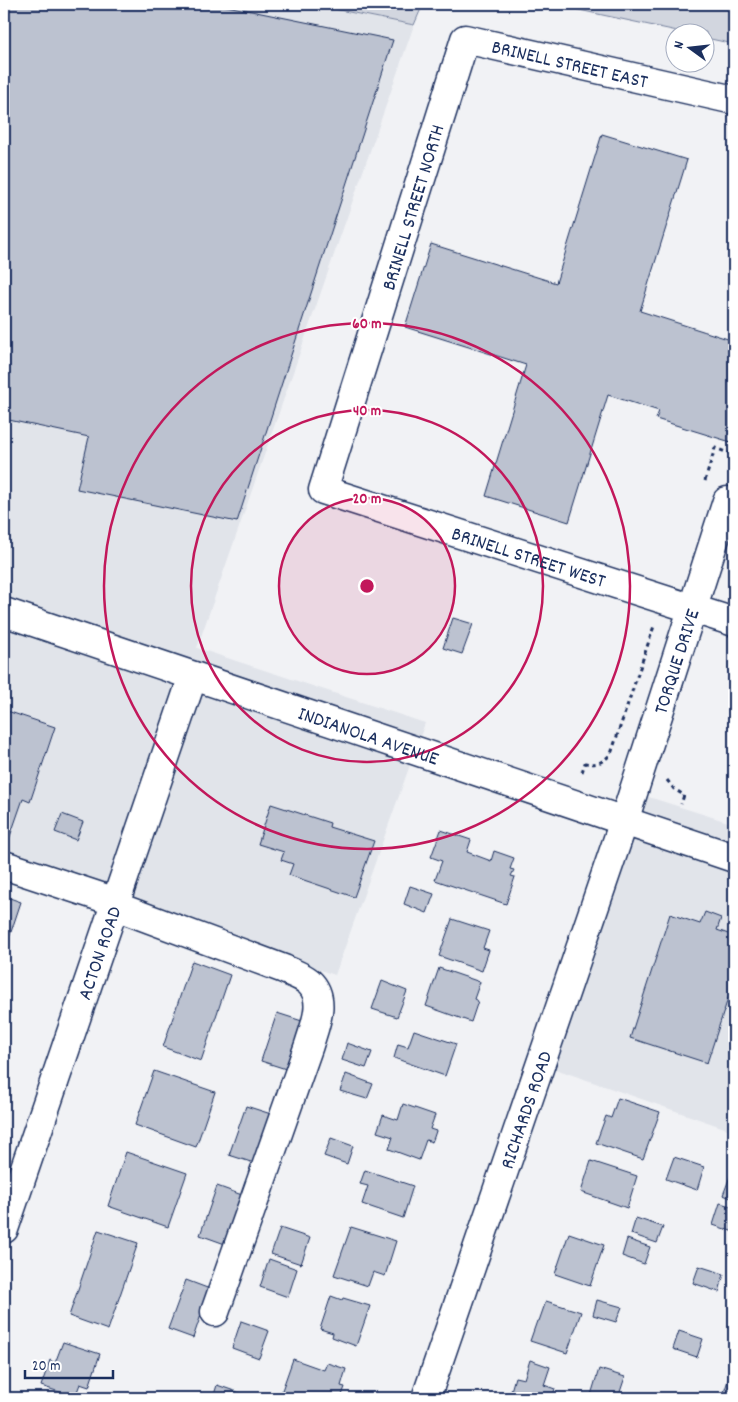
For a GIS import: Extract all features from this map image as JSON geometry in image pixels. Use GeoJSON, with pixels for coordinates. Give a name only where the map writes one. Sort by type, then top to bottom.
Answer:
{"type":"FeatureCollection","features":[{"type":"Feature","properties":{"kind":"street","name":"BRINELL STREET EAST"},"geometry":{"type":"LineString","coordinates":[[465,39],[734,100]]}},
{"type":"Feature","properties":{"kind":"street","name":"BRINELL STREET NORTH"},"geometry":{"type":"LineString","coordinates":[[323,490],[465,39]]}},
{"type":"Feature","properties":{"kind":"street","name":"BRINELL STREET WEST"},"geometry":{"type":"LineString","coordinates":[[323,490],[734,622]]}},
{"type":"Feature","properties":{"kind":"street","name":"TORQUE DRIVE"},"geometry":{"type":"LineString","coordinates":[[624,821],[726,501]]}},
{"type":"Feature","properties":{"kind":"street","name":"INDIANOLA AVENUE"},"geometry":{"type":"LineString","coordinates":[[4,612],[734,858]]}},
{"type":"Feature","properties":{"kind":"street","name":"ACTON ROAD"},"geometry":{"type":"LineString","coordinates":[[4,1229],[193,676]]}},
{"type":"Feature","properties":{"kind":"street","name":"RICHARDS ROAD"},"geometry":{"type":"LineString","coordinates":[[426,1398],[624,821]]}},
{"type":"Feature","properties":{"kind":"street"},"geometry":{"type":"LineString","coordinates":[[4,865],[115,904],[284,969],[308,982],[317,992],[319,1010],[309,1045],[215,1312]]}},
{"type":"Feature","properties":{"kind":"shaded area"},"geometry":{"type":"Polygon","coordinates":[[[4,4],[309,4],[414,25],[197,648],[425,723],[335,975],[4,865],[4,4]]]}},
{"type":"Feature","properties":{"kind":"shaded area"},"geometry":{"type":"Polygon","coordinates":[[[309,4],[423,4],[414,25],[309,4]]]}},
{"type":"Feature","properties":{"kind":"shaded area"},"geometry":{"type":"Polygon","coordinates":[[[551,4],[714,4],[734,8],[734,44],[716,40],[716,22],[666,22],[666,29],[551,4]]]}},
{"type":"Feature","properties":{"kind":"shaded area"},"geometry":{"type":"Polygon","coordinates":[[[633,792],[734,824],[733,1131],[541,1064],[633,792]]]}},
{"type":"Feature","properties":{"kind":"building"},"geometry":{"type":"Polygon","coordinates":[[[4,4],[217,4],[393,40],[237,522],[77,489],[89,437],[4,419],[4,4]]]}},
{"type":"Feature","properties":{"kind":"building"},"geometry":{"type":"Polygon","coordinates":[[[602,134],[687,160],[640,311],[734,341],[734,443],[656,419],[659,411],[608,395],[569,522],[486,496],[526,365],[405,327],[431,244],[556,283],[602,134]]]}},
{"type":"Feature","properties":{"kind":"building"},"geometry":{"type":"Polygon","coordinates":[[[453,618],[473,624],[462,654],[443,648],[453,618]]]}},
{"type":"Feature","properties":{"kind":"building"},"geometry":{"type":"Polygon","coordinates":[[[4,710],[55,727],[30,802],[23,799],[7,845],[4,843],[4,710]]]}},
{"type":"Feature","properties":{"kind":"building"},"geometry":{"type":"Polygon","coordinates":[[[271,804],[330,823],[329,827],[374,841],[354,897],[289,875],[293,864],[281,860],[284,852],[258,844],[271,804]]]}},
{"type":"Feature","properties":{"kind":"building"},"geometry":{"type":"Polygon","coordinates":[[[62,814],[83,822],[76,840],[55,832],[62,814]]]}},
{"type":"Feature","properties":{"kind":"building"},"geometry":{"type":"Polygon","coordinates":[[[441,830],[471,840],[467,852],[491,861],[494,851],[514,858],[510,869],[514,870],[511,876],[515,877],[506,904],[435,880],[442,861],[431,857],[441,830]]]}},
{"type":"Feature","properties":{"kind":"building"},"geometry":{"type":"Polygon","coordinates":[[[410,886],[434,894],[427,913],[404,904],[410,886]]]}},
{"type":"Feature","properties":{"kind":"building"},"geometry":{"type":"Polygon","coordinates":[[[4,896],[21,902],[4,953],[4,896]]]}},
{"type":"Feature","properties":{"kind":"building"},"geometry":{"type":"Polygon","coordinates":[[[705,912],[721,918],[717,930],[734,936],[734,980],[707,1063],[630,1038],[670,914],[700,924],[705,912]]]}},
{"type":"Feature","properties":{"kind":"building"},"geometry":{"type":"Polygon","coordinates":[[[452,919],[489,931],[483,948],[489,950],[482,971],[439,956],[452,919]]]}},
{"type":"Feature","properties":{"kind":"building"},"geometry":{"type":"Polygon","coordinates":[[[192,961],[230,975],[201,1061],[163,1047],[192,961]]]}},
{"type":"Feature","properties":{"kind":"building"},"geometry":{"type":"Polygon","coordinates":[[[439,968],[480,982],[474,999],[478,1001],[471,1022],[426,1006],[439,968]]]}},
{"type":"Feature","properties":{"kind":"building"},"geometry":{"type":"Polygon","coordinates":[[[382,981],[407,991],[397,1017],[372,1009],[382,981]]]}},
{"type":"Feature","properties":{"kind":"building"},"geometry":{"type":"Polygon","coordinates":[[[277,1013],[302,1021],[286,1069],[261,1061],[277,1013]]]}},
{"type":"Feature","properties":{"kind":"building"},"geometry":{"type":"Polygon","coordinates":[[[414,1030],[456,1044],[445,1076],[394,1058],[398,1044],[408,1047],[414,1030]]]}},
{"type":"Feature","properties":{"kind":"building"},"geometry":{"type":"Polygon","coordinates":[[[347,1043],[372,1052],[366,1068],[342,1060],[347,1043]]]}},
{"type":"Feature","properties":{"kind":"building"},"geometry":{"type":"Polygon","coordinates":[[[154,1071],[215,1092],[196,1147],[135,1125],[154,1071]]]}},
{"type":"Feature","properties":{"kind":"building"},"geometry":{"type":"Polygon","coordinates":[[[346,1074],[373,1084],[367,1099],[340,1091],[346,1074]]]}},
{"type":"Feature","properties":{"kind":"building"},"geometry":{"type":"Polygon","coordinates":[[[618,1098],[660,1112],[643,1159],[596,1143],[606,1116],[611,1118],[618,1098]]]}},
{"type":"Feature","properties":{"kind":"building"},"geometry":{"type":"Polygon","coordinates":[[[403,1104],[435,1115],[430,1129],[436,1131],[434,1137],[432,1142],[426,1140],[419,1160],[389,1149],[393,1137],[377,1132],[383,1115],[398,1120],[403,1104]]]}},
{"type":"Feature","properties":{"kind":"building"},"geometry":{"type":"Polygon","coordinates":[[[246,1106],[271,1114],[254,1163],[229,1155],[246,1106]]]}},
{"type":"Feature","properties":{"kind":"building"},"geometry":{"type":"Polygon","coordinates":[[[331,1138],[353,1146],[347,1164],[324,1156],[331,1138]]]}},
{"type":"Feature","properties":{"kind":"building"},"geometry":{"type":"Polygon","coordinates":[[[126,1152],[187,1173],[168,1227],[108,1206],[126,1152]]]}},
{"type":"Feature","properties":{"kind":"building"},"geometry":{"type":"Polygon","coordinates":[[[674,1157],[704,1167],[697,1190],[666,1179],[674,1157]]]}},
{"type":"Feature","properties":{"kind":"building"},"geometry":{"type":"Polygon","coordinates":[[[591,1161],[637,1176],[627,1208],[581,1192],[591,1161]]]}},
{"type":"Feature","properties":{"kind":"building"},"geometry":{"type":"Polygon","coordinates":[[[365,1170],[413,1186],[403,1218],[362,1204],[368,1186],[360,1184],[365,1170]]]}},
{"type":"Feature","properties":{"kind":"building"},"geometry":{"type":"Polygon","coordinates":[[[731,1174],[734,1175],[734,1199],[723,1195],[731,1174]]]}},
{"type":"Feature","properties":{"kind":"building"},"geometry":{"type":"Polygon","coordinates":[[[217,1186],[242,1195],[225,1244],[200,1235],[217,1186]]]}},
{"type":"Feature","properties":{"kind":"building"},"geometry":{"type":"Polygon","coordinates":[[[720,1203],[734,1207],[734,1232],[713,1225],[720,1203]]]}},
{"type":"Feature","properties":{"kind":"building"},"geometry":{"type":"Polygon","coordinates":[[[636,1218],[663,1227],[657,1243],[631,1234],[636,1218]]]}},
{"type":"Feature","properties":{"kind":"building"},"geometry":{"type":"Polygon","coordinates":[[[351,1227],[396,1241],[385,1276],[373,1272],[368,1286],[334,1275],[351,1227]]]}},
{"type":"Feature","properties":{"kind":"building"},"geometry":{"type":"Polygon","coordinates":[[[280,1228],[310,1238],[301,1264],[271,1254],[280,1228]]]}},
{"type":"Feature","properties":{"kind":"building"},"geometry":{"type":"Polygon","coordinates":[[[98,1230],[138,1243],[108,1330],[69,1316],[98,1230]]]}},
{"type":"Feature","properties":{"kind":"building"},"geometry":{"type":"Polygon","coordinates":[[[569,1233],[604,1245],[590,1286],[555,1274],[569,1233]]]}},
{"type":"Feature","properties":{"kind":"building"},"geometry":{"type":"Polygon","coordinates":[[[627,1239],[650,1247],[644,1264],[622,1256],[627,1239]]]}},
{"type":"Feature","properties":{"kind":"building"},"geometry":{"type":"Polygon","coordinates":[[[269,1259],[297,1269],[288,1297],[260,1287],[269,1259]]]}},
{"type":"Feature","properties":{"kind":"building"},"geometry":{"type":"Polygon","coordinates":[[[699,1266],[724,1274],[719,1292],[693,1283],[699,1266]]]}},
{"type":"Feature","properties":{"kind":"building"},"geometry":{"type":"Polygon","coordinates":[[[186,1280],[210,1289],[193,1338],[168,1329],[186,1280]]]}},
{"type":"Feature","properties":{"kind":"building"},"geometry":{"type":"Polygon","coordinates":[[[331,1296],[370,1306],[356,1346],[332,1337],[333,1333],[320,1329],[331,1296]]]}},
{"type":"Feature","properties":{"kind":"building"},"geometry":{"type":"Polygon","coordinates":[[[597,1300],[622,1307],[616,1322],[593,1315],[597,1300]]]}},
{"type":"Feature","properties":{"kind":"building"},"geometry":{"type":"Polygon","coordinates":[[[546,1301],[581,1312],[567,1353],[530,1341],[546,1301]]]}},
{"type":"Feature","properties":{"kind":"building"},"geometry":{"type":"Polygon","coordinates":[[[241,1321],[269,1331],[259,1358],[232,1348],[241,1321]]]}},
{"type":"Feature","properties":{"kind":"building"},"geometry":{"type":"Polygon","coordinates":[[[679,1331],[703,1339],[697,1357],[673,1349],[679,1331]]]}},
{"type":"Feature","properties":{"kind":"building"},"geometry":{"type":"Polygon","coordinates":[[[63,1342],[100,1354],[89,1387],[80,1384],[75,1397],[41,1386],[50,1360],[55,1363],[63,1342]]]}},
{"type":"Feature","properties":{"kind":"building"},"geometry":{"type":"Polygon","coordinates":[[[293,1359],[324,1370],[327,1363],[346,1369],[341,1386],[345,1387],[341,1398],[286,1398],[280,1396],[293,1359]]]}},
{"type":"Feature","properties":{"kind":"building"},"geometry":{"type":"Polygon","coordinates":[[[530,1360],[550,1367],[544,1385],[555,1389],[552,1398],[509,1398],[515,1377],[524,1379],[530,1360]]]}},
{"type":"Feature","properties":{"kind":"building"},"geometry":{"type":"Polygon","coordinates":[[[734,1363],[734,1398],[722,1398],[734,1363]]]}},
{"type":"Feature","properties":{"kind":"building"},"geometry":{"type":"Polygon","coordinates":[[[599,1369],[625,1377],[618,1398],[600,1398],[591,1395],[599,1369]]]}},
{"type":"Feature","properties":{"kind":"building"},"geometry":{"type":"Polygon","coordinates":[[[217,1385],[243,1394],[242,1398],[213,1398],[217,1385]]]}}]}
